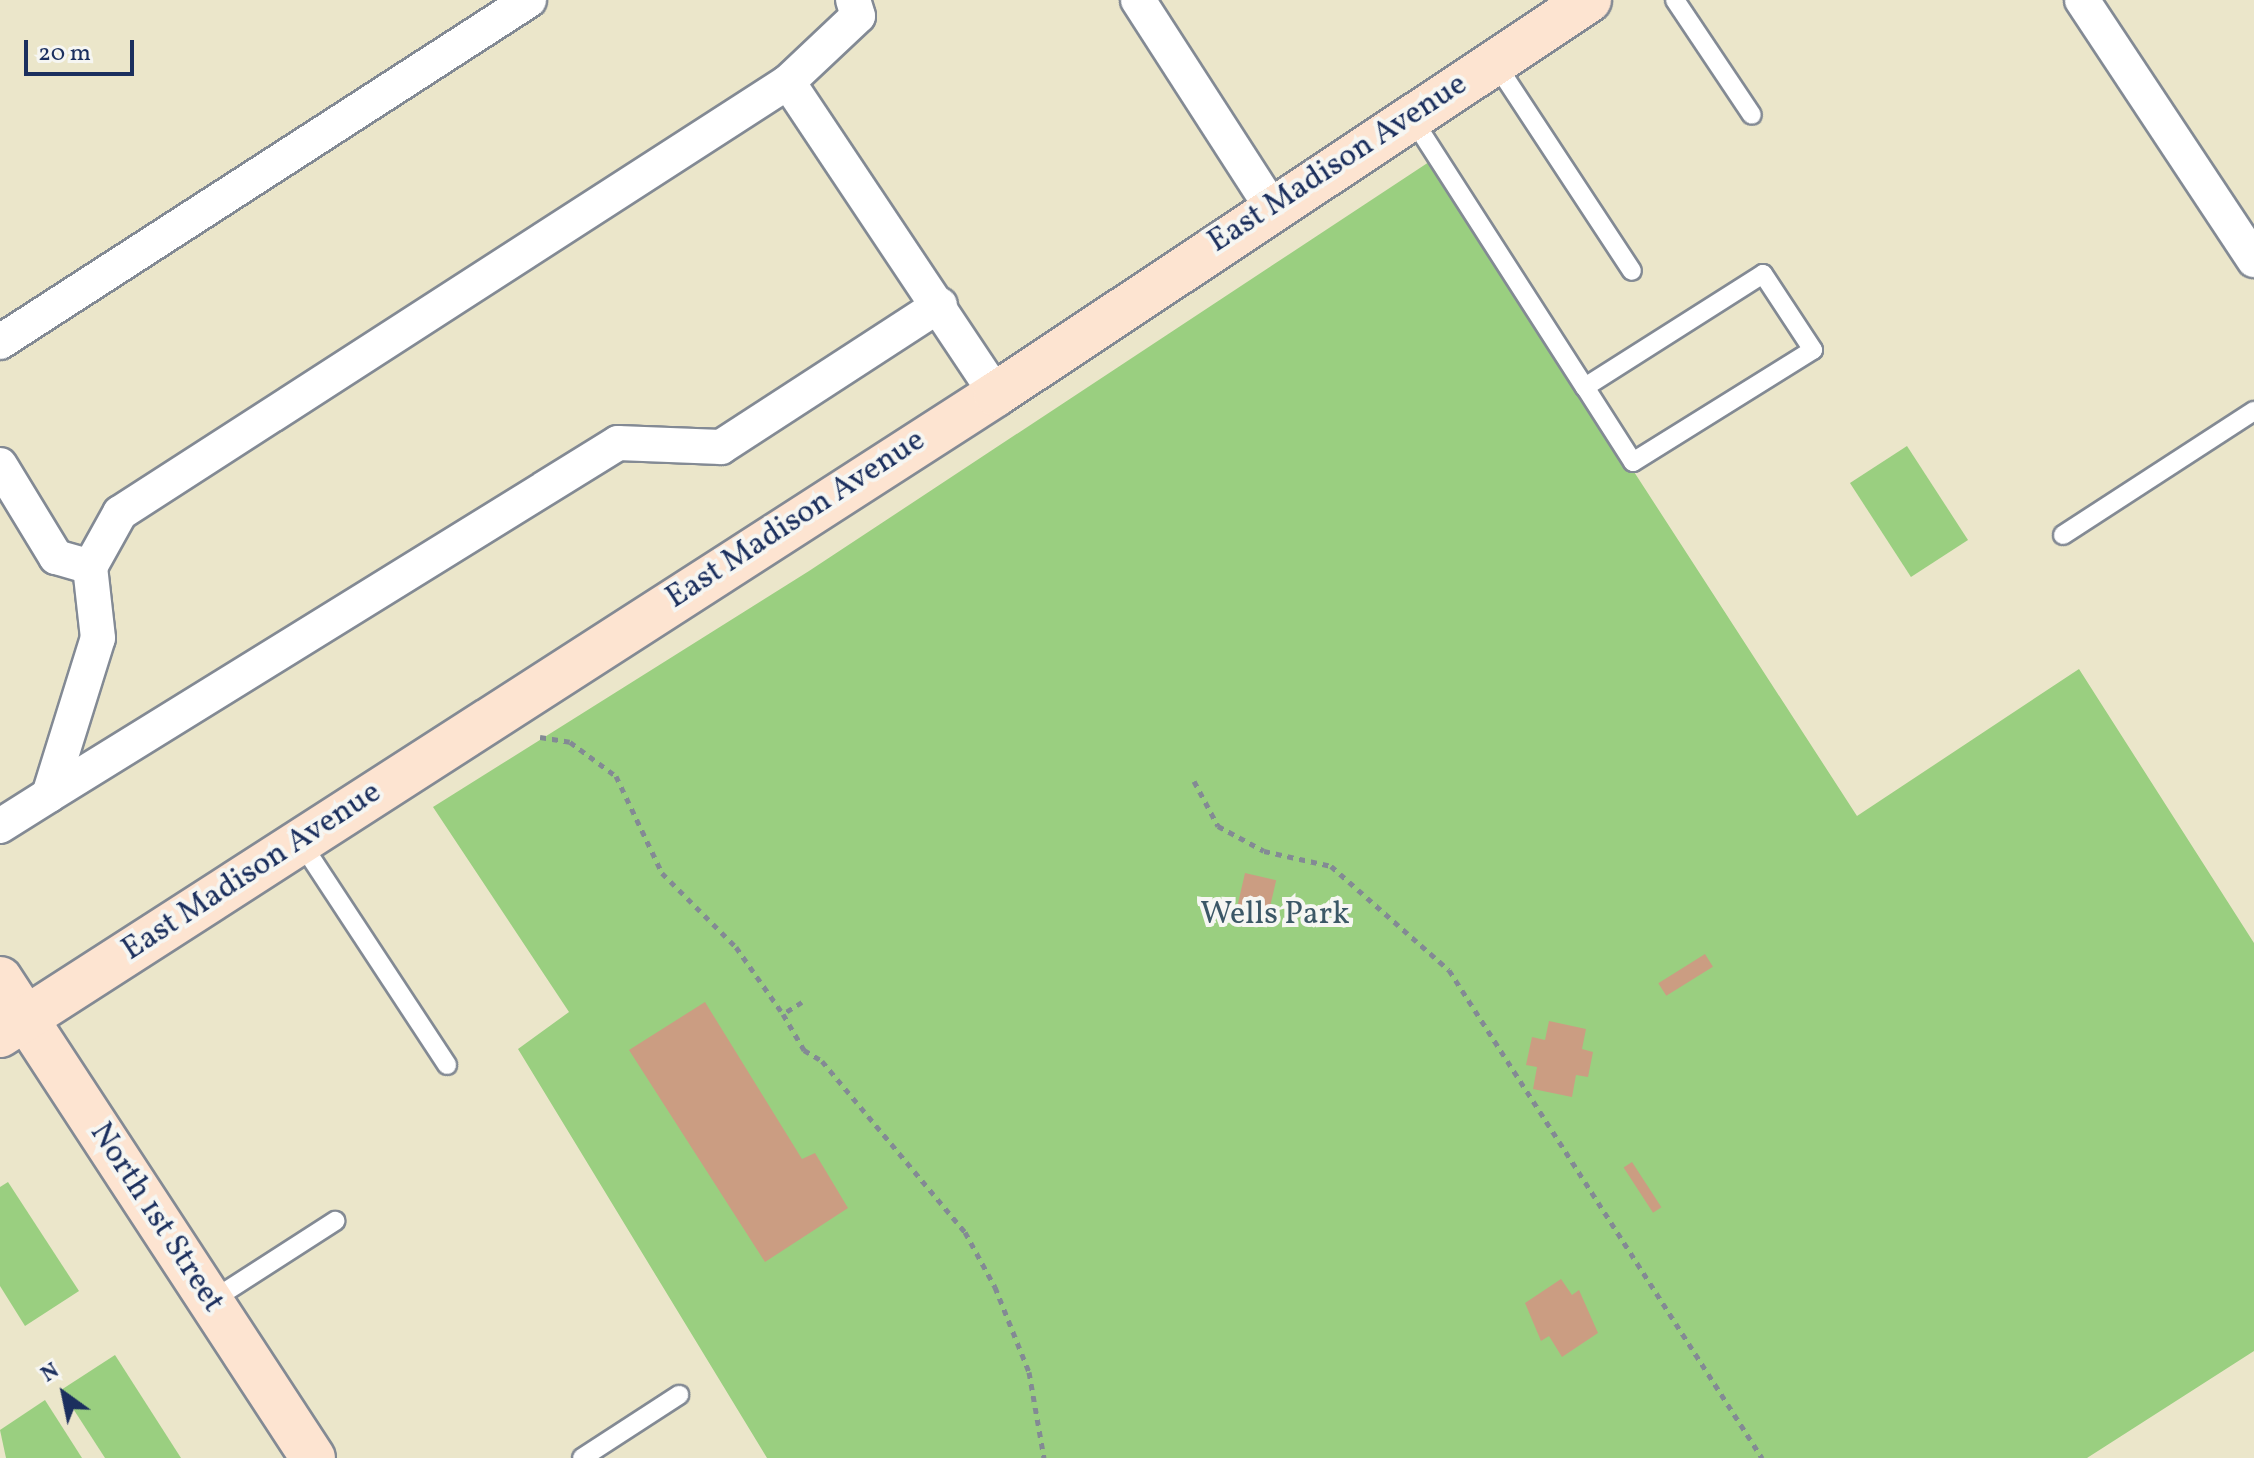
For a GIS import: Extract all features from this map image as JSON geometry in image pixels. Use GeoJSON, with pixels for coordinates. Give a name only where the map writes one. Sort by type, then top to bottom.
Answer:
{"type":"FeatureCollection","features":[{"type":"Feature","properties":{"kind":"street"},"geometry":{"type":"LineString","coordinates":[[0,342],[529,0]]}},
{"type":"Feature","properties":{"kind":"street"},"geometry":{"type":"LineString","coordinates":[[49,795],[98,638],[90,567],[120,513],[788,82],[858,16],[853,0]]}},
{"type":"Feature","properties":{"kind":"street"},"geometry":{"type":"LineString","coordinates":[[1138,0],[1271,206]]}},
{"type":"Feature","properties":{"kind":"street","name":"East Madison Avenue"},"geometry":{"type":"LineString","coordinates":[[13,1026],[996,394],[1271,206],[1589,0]]}},
{"type":"Feature","properties":{"kind":"street"},"geometry":{"type":"LineString","coordinates":[[2082,0],[2254,260]]}},
{"type":"Feature","properties":{"kind":"street"},"geometry":{"type":"LineString","coordinates":[[788,82],[940,305],[996,394]]}},
{"type":"Feature","properties":{"kind":"street"},"geometry":{"type":"LineString","coordinates":[[0,826],[618,443],[721,447],[940,305]]}},
{"type":"Feature","properties":{"kind":"street"},"geometry":{"type":"LineString","coordinates":[[0,465],[56,557],[90,567]]}},
{"type":"Feature","properties":{"kind":"street","name":"North 1st Street"},"geometry":{"type":"LineString","coordinates":[[0,979],[13,1026],[211,1301],[313,1458]]}},
{"type":"Feature","properties":{"kind":"lane"},"geometry":{"type":"LineString","coordinates":[[1675,0],[1752,115]]}},
{"type":"Feature","properties":{"kind":"lane"},"geometry":{"type":"LineString","coordinates":[[1494,61],[1632,271]]}},
{"type":"Feature","properties":{"kind":"lane"},"geometry":{"type":"LineString","coordinates":[[1411,116],[1633,462],[1813,350],[1763,274],[1585,387]]}},
{"type":"Feature","properties":{"kind":"lane"},"geometry":{"type":"LineString","coordinates":[[2063,535],[2254,411]]}},
{"type":"Feature","properties":{"kind":"lane"},"geometry":{"type":"LineString","coordinates":[[300,841],[447,1065]]}},
{"type":"Feature","properties":{"kind":"lane"},"geometry":{"type":"LineString","coordinates":[[211,1301],[335,1221]]}},
{"type":"Feature","properties":{"kind":"lane"},"geometry":{"type":"LineString","coordinates":[[582,1458],[679,1395]]}},
{"type":"Feature","properties":{"kind":"path"},"geometry":{"type":"LineString","coordinates":[[506,708],[527,735],[570,742],[616,776],[662,873],[736,947],[804,1050],[822,1061],[965,1232],[1029,1372],[1044,1458]]}},
{"type":"Feature","properties":{"kind":"path"},"geometry":{"type":"LineString","coordinates":[[1194,781],[1218,826],[1264,851],[1331,866],[1449,970],[1762,1458]]}},
{"type":"Feature","properties":{"kind":"path"},"geometry":{"type":"LineString","coordinates":[[783,1014],[802,1002]]}},
{"type":"Feature","properties":{"kind":"green space","name":"Wells Park"},"geometry":{"type":"Polygon","coordinates":[[[1432,160],[1857,816],[2079,669],[2254,943],[2254,1351],[2087,1458],[767,1458],[518,1049],[569,1012],[433,807],[809,571],[1432,160]]]}},
{"type":"Feature","properties":{"kind":"green space"},"geometry":{"type":"Polygon","coordinates":[[[1907,446],[1968,540],[1911,577],[1850,483],[1907,446]]]}},
{"type":"Feature","properties":{"kind":"green space"},"geometry":{"type":"Polygon","coordinates":[[[8,1182],[79,1291],[25,1326],[0,1286],[0,1187],[8,1182]]]}},
{"type":"Feature","properties":{"kind":"green space"},"geometry":{"type":"Polygon","coordinates":[[[115,1355],[181,1458],[105,1458],[61,1390],[115,1355]]]}},
{"type":"Feature","properties":{"kind":"green space"},"geometry":{"type":"Polygon","coordinates":[[[45,1400],[82,1458],[6,1458],[0,1430],[45,1400]]]}},
{"type":"Feature","properties":{"kind":"building"},"geometry":{"type":"Polygon","coordinates":[[[1245,873],[1276,880],[1269,911],[1238,904],[1245,873]]]}},
{"type":"Feature","properties":{"kind":"building"},"geometry":{"type":"Polygon","coordinates":[[[1705,954],[1713,967],[1666,996],[1658,983],[1705,954]]]}},
{"type":"Feature","properties":{"kind":"building"},"geometry":{"type":"Polygon","coordinates":[[[705,1002],[802,1159],[815,1153],[848,1208],[765,1262],[629,1050],[705,1002]]]}},
{"type":"Feature","properties":{"kind":"building"},"geometry":{"type":"Polygon","coordinates":[[[1549,1021],[1586,1029],[1582,1049],[1593,1052],[1588,1077],[1576,1075],[1572,1097],[1533,1089],[1537,1067],[1526,1065],[1532,1037],[1545,1040],[1549,1021]]]}},
{"type":"Feature","properties":{"kind":"building"},"geometry":{"type":"Polygon","coordinates":[[[1632,1162],[1661,1207],[1653,1213],[1624,1167],[1632,1162]]]}},
{"type":"Feature","properties":{"kind":"building"},"geometry":{"type":"Polygon","coordinates":[[[1561,1279],[1572,1295],[1579,1290],[1598,1333],[1562,1357],[1549,1336],[1541,1341],[1525,1303],[1561,1279]]]}}]}
